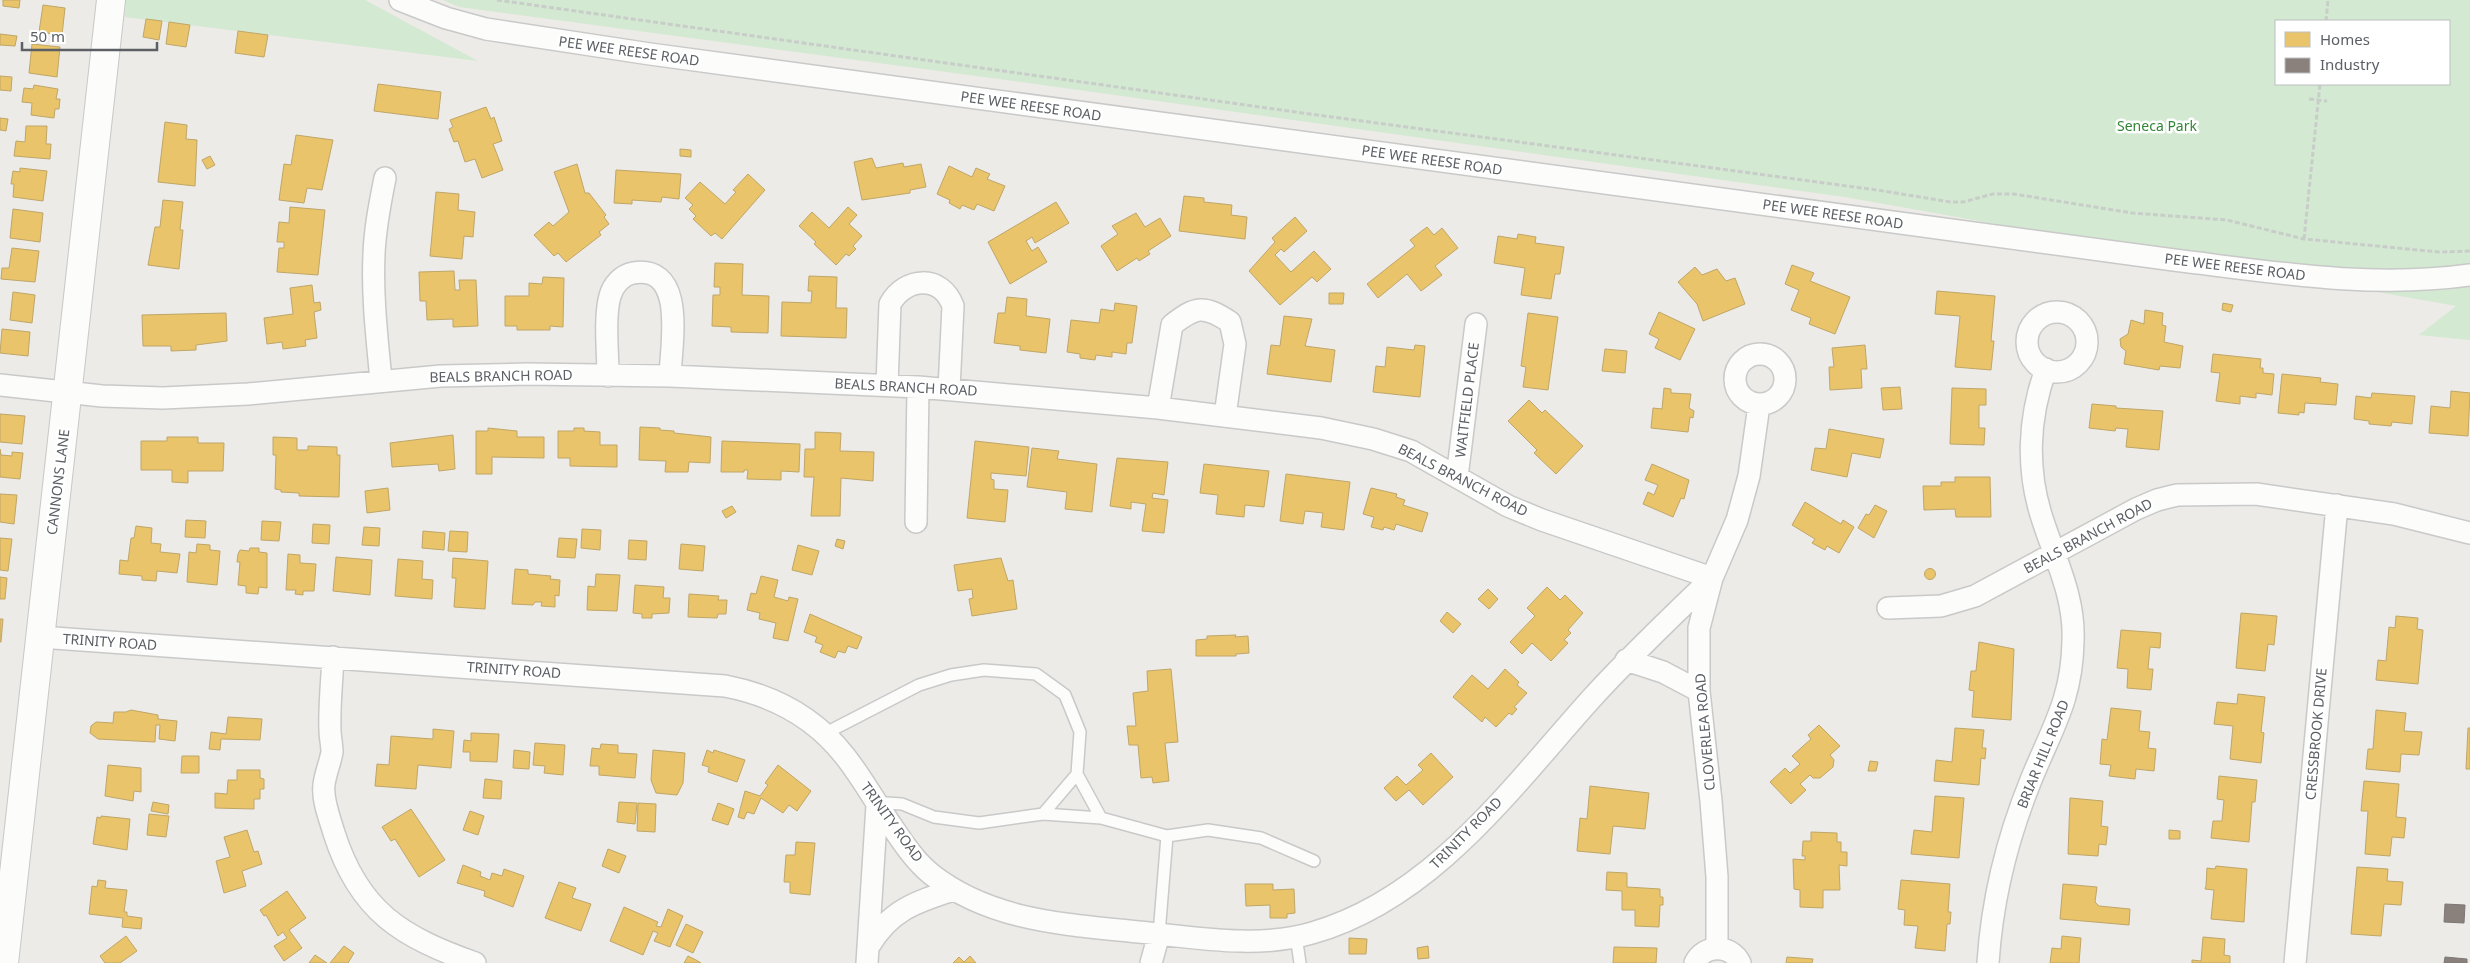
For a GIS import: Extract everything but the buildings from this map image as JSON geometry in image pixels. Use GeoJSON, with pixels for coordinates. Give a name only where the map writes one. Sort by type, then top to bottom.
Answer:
{"type":"FeatureCollection","features":[{"type":"Feature","properties":{"kind":"main road","name":"CANNONS LANE"},"geometry":{"type":"LineString","coordinates":[[4,963],[112,0]]}},
{"type":"Feature","properties":{"kind":"street","name":"PEE WEE REESE ROAD"},"geometry":{"type":"LineString","coordinates":[[400,0],[446,18],[486,29],[623,50],[2164,258],[2332,279],[2368,281],[2435,280],[2470,275]]}},
{"type":"Feature","properties":{"kind":"street"},"geometry":{"type":"LineString","coordinates":[[381,380],[374,298],[374,253],[377,216],[385,178]]}},
{"type":"Feature","properties":{"kind":"street"},"geometry":{"type":"LineString","coordinates":[[608,376],[610,296],[622,278],[636,273],[644,273],[661,279],[669,291],[673,305],[670,376]]}},
{"type":"Feature","properties":{"kind":"street"},"geometry":{"type":"LineString","coordinates":[[887,385],[890,304],[896,294],[916,282],[931,284],[943,291],[949,297],[953,306],[949,389]]}},
{"type":"Feature","properties":{"kind":"street"},"geometry":{"type":"LineString","coordinates":[[1158,408],[1172,325],[1190,310],[1212,310],[1230,322],[1235,344],[1225,416]]}},
{"type":"Feature","properties":{"kind":"street","name":"WAITFIELD PLACE"},"geometry":{"type":"LineString","coordinates":[[1457,478],[1476,324]]}},
{"type":"Feature","properties":{"kind":"street","name":"BRIAR HILL ROAD"},"geometry":{"type":"LineString","coordinates":[[1988,963],[1997,891],[2012,832],[2031,779],[2060,717],[2072,668],[2074,639],[2070,604],[2042,519],[2032,475],[2031,448],[2036,396],[2046,369]]}},
{"type":"Feature","properties":{"kind":"street","name":"BEALS BRANCH ROAD"},"geometry":{"type":"LineString","coordinates":[[0,385],[69,393],[172,398],[248,394],[381,380],[527,374],[670,376],[949,389],[1158,408],[1321,428],[1374,439],[1411,451],[1508,506],[1542,520],[1712,578]]}},
{"type":"Feature","properties":{"kind":"street"},"geometry":{"type":"LineString","coordinates":[[916,522],[918,387]]}},
{"type":"Feature","properties":{"kind":"street","name":"CLOVERLEA ROAD"},"geometry":{"type":"LineString","coordinates":[[1717,948],[1717,877],[1712,801],[1698,691],[1699,628],[1712,578],[1737,520],[1749,476],[1759,405]]}},
{"type":"Feature","properties":{"kind":"street","name":"BEALS BRANCH ROAD"},"geometry":{"type":"LineString","coordinates":[[1888,608],[1941,606],[1975,596],[2136,509],[2157,500],[2177,495],[2256,494],[2394,514],[2470,533]]}},
{"type":"Feature","properties":{"kind":"street","name":"CRESSBROOK DRIVE"},"geometry":{"type":"LineString","coordinates":[[2295,963],[2337,505]]}},
{"type":"Feature","properties":{"kind":"street","name":"TRINITY ROAD"},"geometry":{"type":"LineString","coordinates":[[40,637],[725,686],[781,704],[811,722],[847,758],[907,848],[928,871],[953,890],[1000,910],[1033,920],[1212,940],[1243,940],[1296,936],[1347,921],[1369,911],[1403,890],[1444,858],[1626,660],[1712,578]]}},
{"type":"Feature","properties":{"kind":"street"},"geometry":{"type":"LineString","coordinates":[[333,657],[330,729],[332,749],[329,770],[324,786],[328,814],[338,847],[356,882],[382,915],[396,927],[426,944],[475,963]]}},
{"type":"Feature","properties":{"kind":"street"},"geometry":{"type":"LineString","coordinates":[[1626,660],[1664,672],[1698,691]]}},
{"type":"Feature","properties":{"kind":"street"},"geometry":{"type":"LineString","coordinates":[[868,954],[877,805]]}},
{"type":"Feature","properties":{"kind":"street"},"geometry":{"type":"LineString","coordinates":[[868,954],[880,928],[891,918],[916,902],[953,890]]}},
{"type":"Feature","properties":{"kind":"street"},"geometry":{"type":"LineString","coordinates":[[1151,963],[1159,934]]}},
{"type":"Feature","properties":{"kind":"street"},"geometry":{"type":"LineString","coordinates":[[1159,934],[1164,963]]}},
{"type":"Feature","properties":{"kind":"street"},"geometry":{"type":"LineString","coordinates":[[1695,963],[1702,954],[1717,948],[1733,953],[1740,963]]}},
{"type":"Feature","properties":{"kind":"lane"},"geometry":{"type":"LineString","coordinates":[[824,734],[919,686],[952,675],[984,670],[1036,674],[1065,695],[1080,732],[1077,774],[1101,818]]}},
{"type":"Feature","properties":{"kind":"lane"},"geometry":{"type":"LineString","coordinates":[[1043,814],[1077,774]]}},
{"type":"Feature","properties":{"kind":"lane"},"geometry":{"type":"LineString","coordinates":[[877,805],[886,803],[902,804],[934,816],[979,823],[1043,814],[1101,818],[1167,836],[1208,830],[1261,838],[1314,861]]}},
{"type":"Feature","properties":{"kind":"lane"},"geometry":{"type":"LineString","coordinates":[[1159,934],[1167,836]]}},
{"type":"Feature","properties":{"kind":"lane"},"geometry":{"type":"LineString","coordinates":[[1296,936],[1300,963]]}},
{"type":"Feature","properties":{"kind":"path"},"geometry":{"type":"LineString","coordinates":[[497,0],[1310,114],[1877,190],[1951,202],[1962,202],[1993,194],[2014,194],[2132,213],[2227,220],[2304,239],[2439,252],[2470,251]]}},
{"type":"Feature","properties":{"kind":"path"},"geometry":{"type":"LineString","coordinates":[[2326,20],[2328,0]]}},
{"type":"Feature","properties":{"kind":"path"},"geometry":{"type":"LineString","coordinates":[[2304,239],[2320,85]]}},
{"type":"Feature","properties":{"kind":"path"},"geometry":{"type":"LineString","coordinates":[[2308,99],[2327,101]]}},
{"type":"Feature","properties":{"kind":"green space"},"geometry":{"type":"Polygon","coordinates":[[[126,0],[365,0],[478,61],[125,17],[126,0]]]}},
{"type":"Feature","properties":{"kind":"green space","name":"Seneca Park"},"geometry":{"type":"Polygon","coordinates":[[[443,0],[2470,0],[2470,340],[2419,335],[2456,306],[1845,197],[1014,81],[459,7],[443,0]]]}}]}
